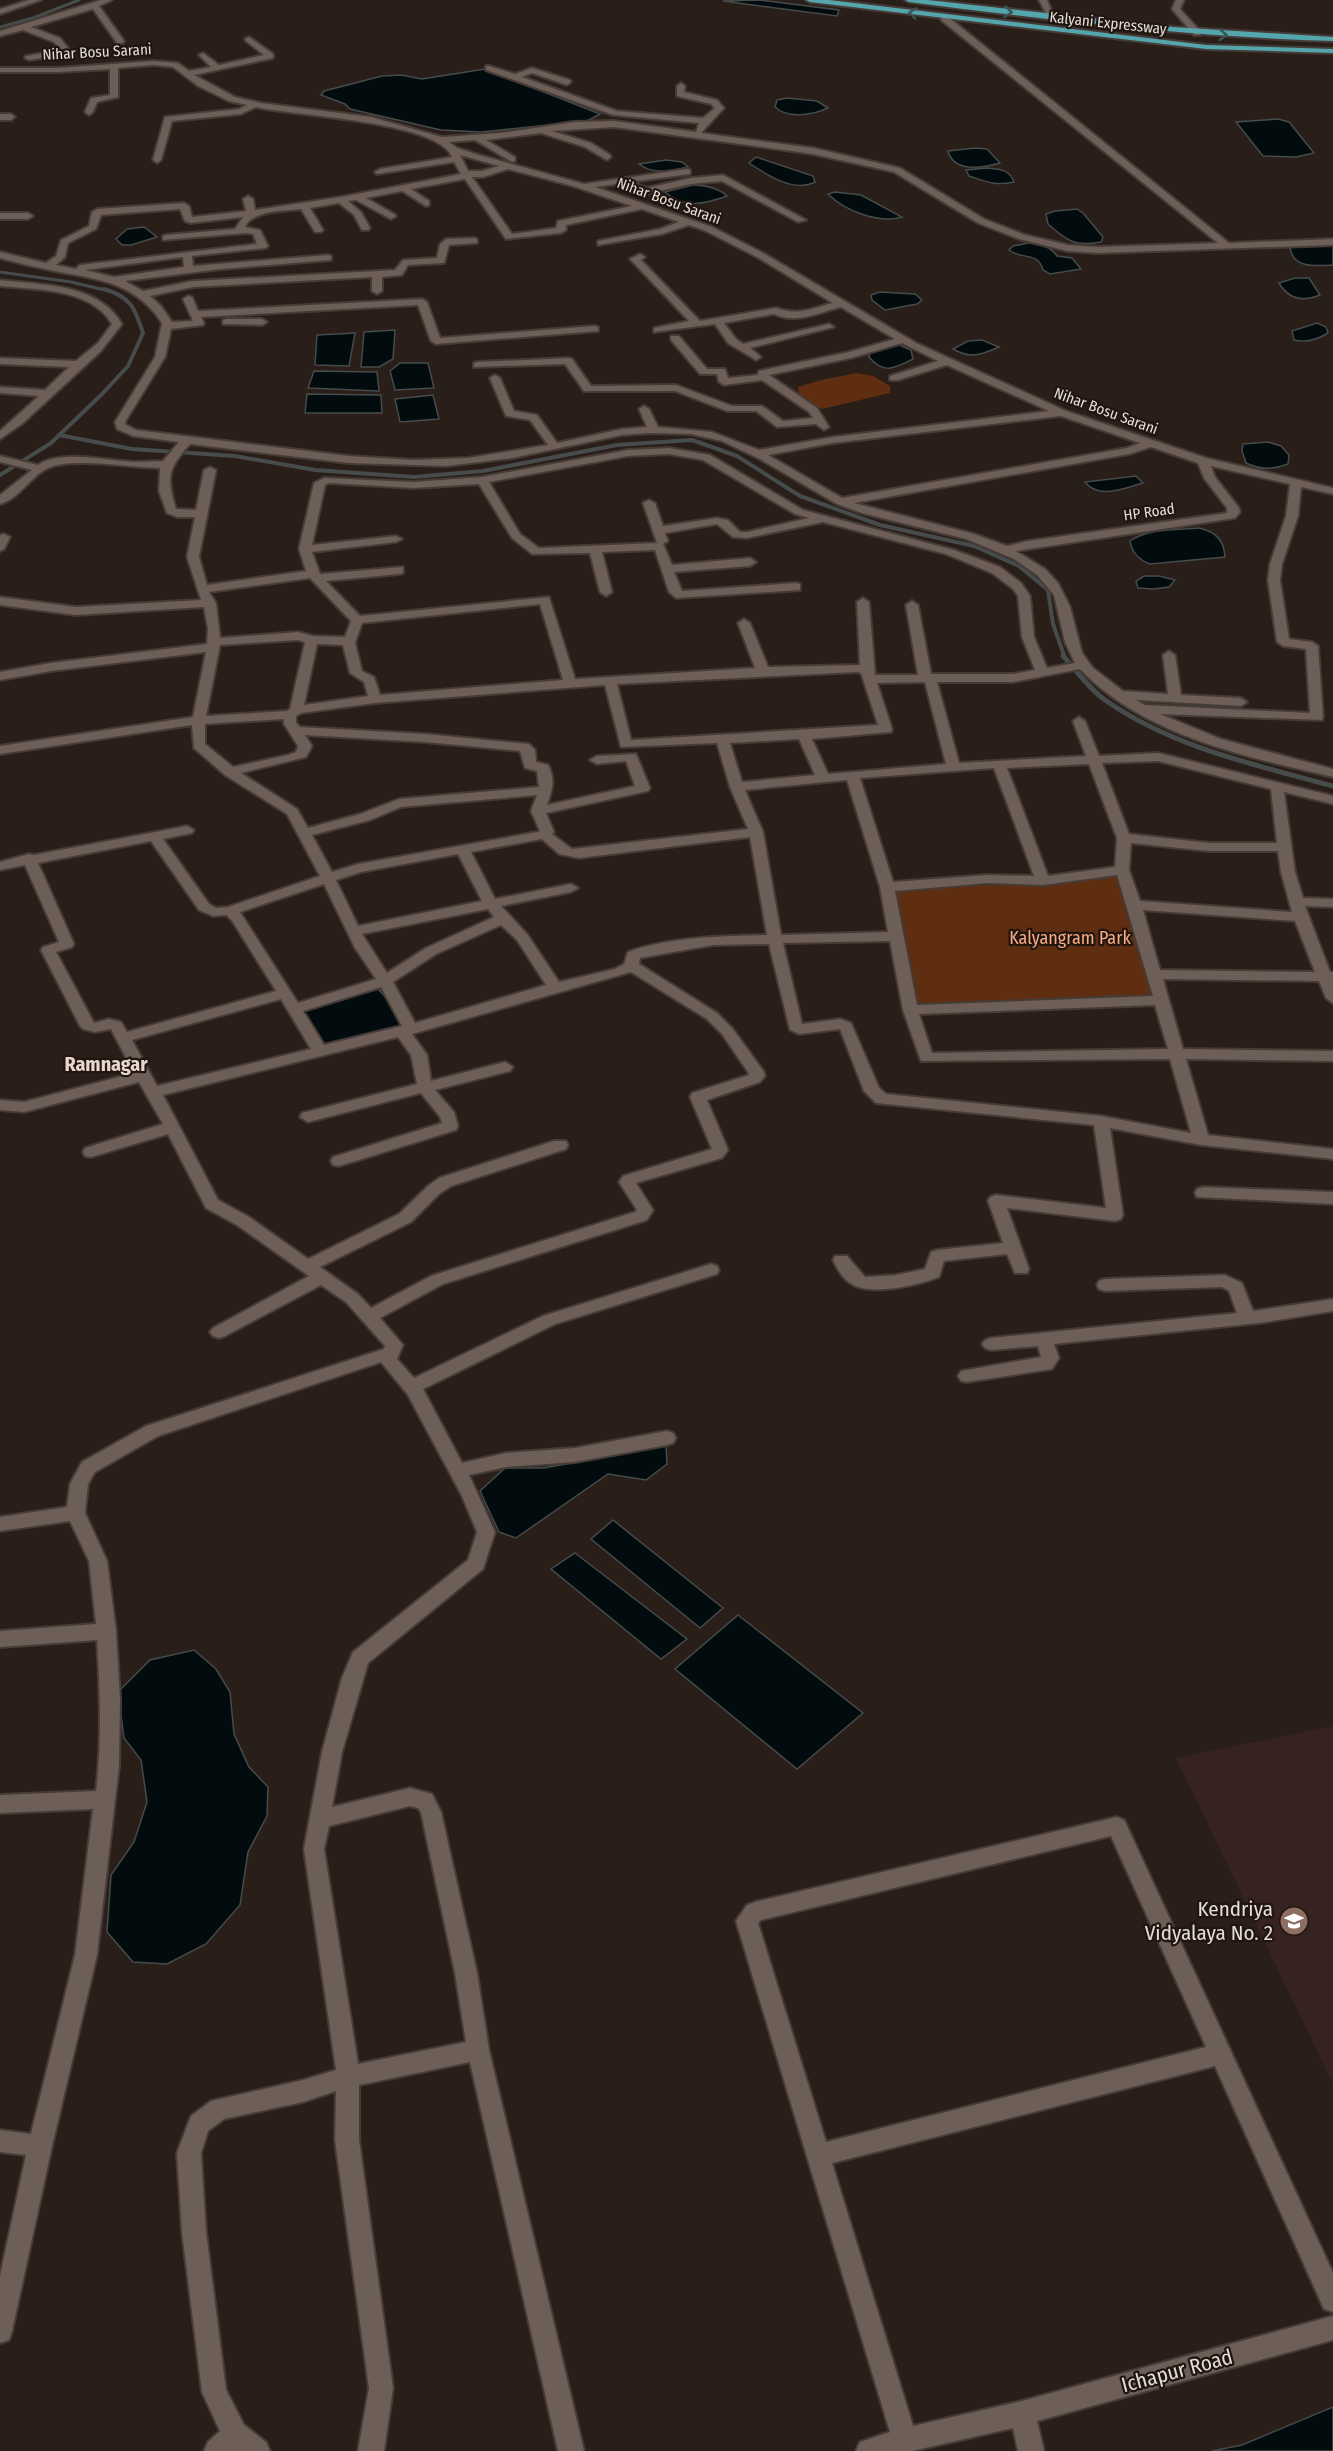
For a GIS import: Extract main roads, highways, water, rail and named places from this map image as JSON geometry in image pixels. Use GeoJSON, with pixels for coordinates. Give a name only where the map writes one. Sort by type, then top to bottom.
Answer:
{"type":"FeatureCollection","features":[{"type":"Feature","properties":{"kind":"highway","name":"Kalyani Expressway"},"geometry":{"type":"LineString","coordinates":[[810,0],[944,18],[1206,47],[1333,51]]}},
{"type":"Feature","properties":{"kind":"highway","name":"Kalyani Expressway"},"geometry":{"type":"LineString","coordinates":[[909,0],[1197,33],[1333,39]]}},
{"type":"Feature","properties":{"kind":"waterway"},"geometry":{"type":"LineString","coordinates":[[0,27],[33,18],[79,0]]}},
{"type":"Feature","properties":{"kind":"waterway"},"geometry":{"type":"LineString","coordinates":[[0,272],[71,282],[109,291]]}},
{"type":"Feature","properties":{"kind":"waterway"},"geometry":{"type":"LineString","coordinates":[[59,435],[128,366],[143,333],[131,305],[120,296],[104,289]]}},
{"type":"Feature","properties":{"kind":"waterway"},"geometry":{"type":"LineString","coordinates":[[0,475],[51,443],[59,435]]}},
{"type":"Feature","properties":{"kind":"waterway"},"geometry":{"type":"LineString","coordinates":[[59,435],[132,449],[235,456],[315,470],[414,477],[483,471],[617,445],[692,440],[737,456],[800,496],[880,525],[974,546],[1019,566],[1048,590],[1053,624],[1065,658]]}},
{"type":"Feature","properties":{"kind":"waterway"},"geometry":{"type":"LineString","coordinates":[[1063,656],[1099,696],[1158,730],[1215,753],[1333,786]]}},
{"type":"Feature","properties":{"kind":"place","name":"Kendriya Vidyalaya No. 2"},"geometry":{"type":"Point","coordinates":[1294,1921]}},
{"type":"Feature","properties":{"kind":"district","name":"Ramnagar"},"geometry":{"type":"Point","coordinates":[106,1064]}},
{"type":"Feature","properties":{"kind":"park label","name":"Kalyangram Park"},"geometry":{"type":"Point","coordinates":[1070,938]}}]}
